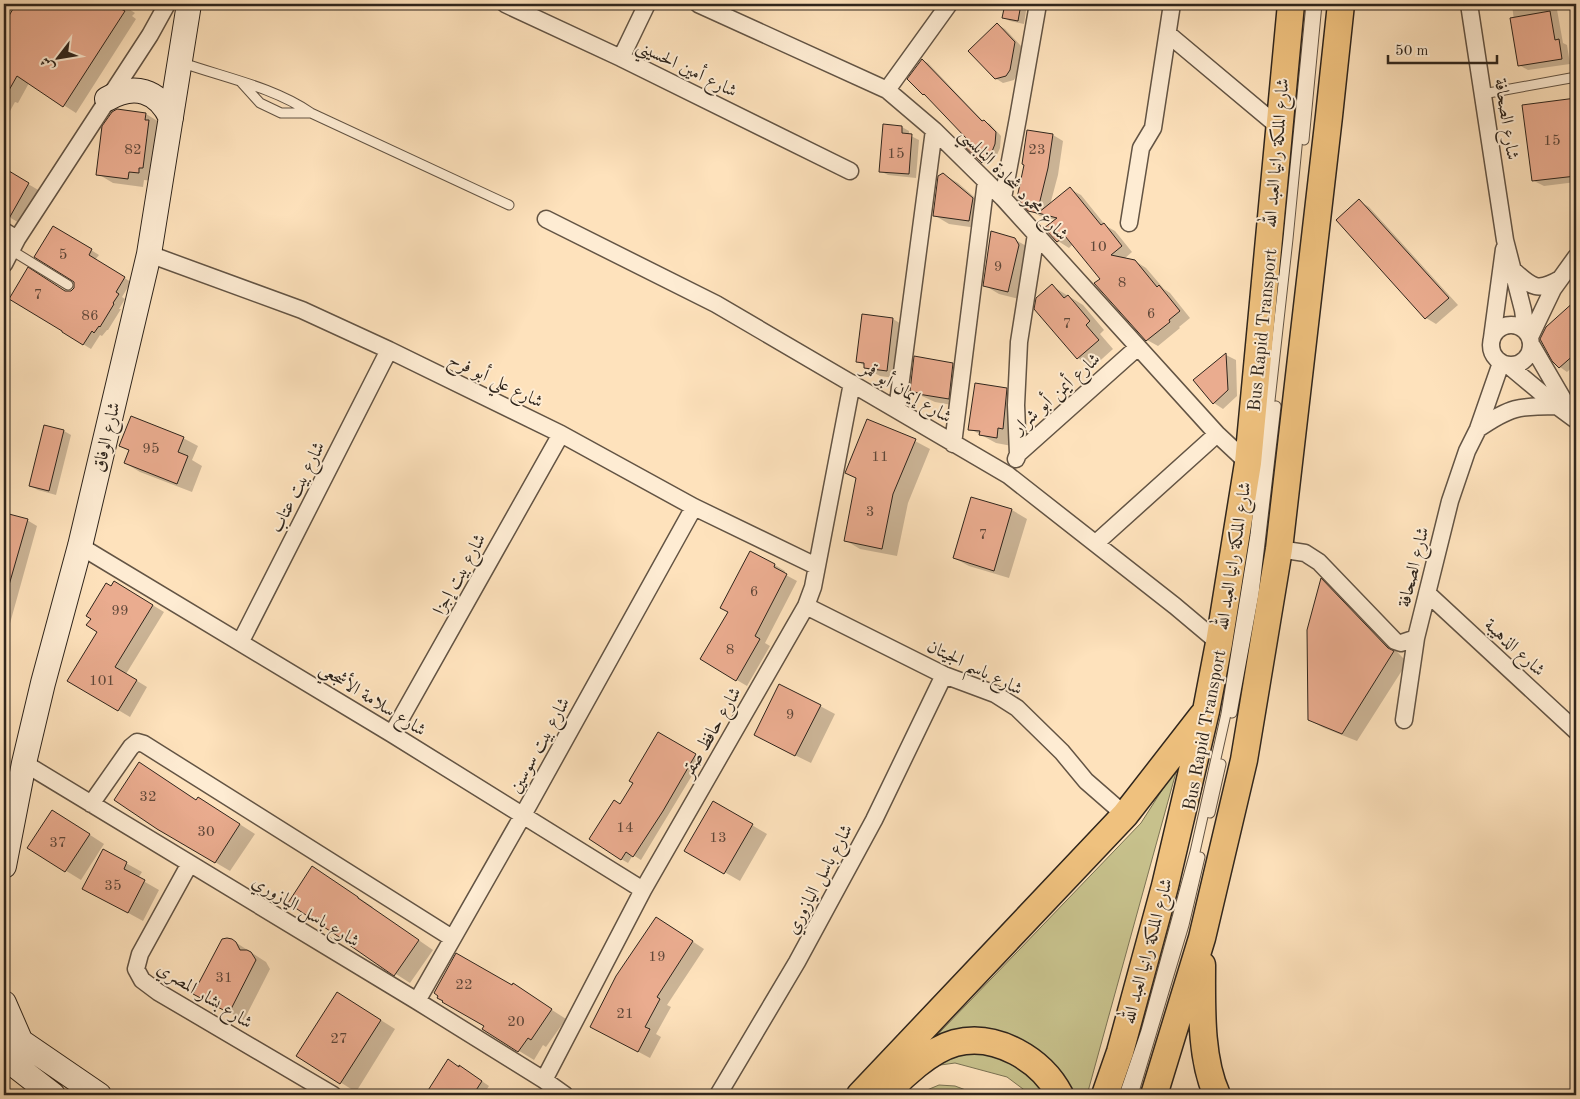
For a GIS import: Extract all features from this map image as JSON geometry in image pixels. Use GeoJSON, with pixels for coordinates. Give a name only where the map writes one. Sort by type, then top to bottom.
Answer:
{"type":"FeatureCollection","features":[{"type":"Feature","properties":{"kind":"main road","name":"شارع الملكة رانيا العبد الله"},"geometry":{"type":"LineString","coordinates":[[1105,1095],[1120,1052],[1165,886],[1206,712],[1219,643],[1248,463],[1291,4]]}},
{"type":"Feature","properties":{"kind":"main road"},"geometry":{"type":"LineString","coordinates":[[1154,1095],[1202,938],[1244,760],[1279,549],[1341,4]]}},
{"type":"Feature","properties":{"kind":"main road"},"geometry":{"type":"LineString","coordinates":[[860,1095],[1125,815],[1206,712]]}},
{"type":"Feature","properties":{"kind":"main road"},"geometry":{"type":"LineString","coordinates":[[1202,938],[1202,1019],[1206,1057],[1217,1095]]}},
{"type":"Feature","properties":{"kind":"main road"},"geometry":{"type":"LineString","coordinates":[[885,1095],[900,1079],[933,1053],[955,1043],[979,1040],[1004,1046],[1022,1055],[1042,1070],[1060,1095]]}},
{"type":"Feature","properties":{"kind":"street","name":"شارع أمين الحسيني"},"geometry":{"type":"LineString","coordinates":[[505,4],[621,58],[850,171]]}},
{"type":"Feature","properties":{"kind":"street"},"geometry":{"type":"LineString","coordinates":[[621,58],[647,4]]}},
{"type":"Feature","properties":{"kind":"street","name":"شارع محمود شحادة النابلسي"},"geometry":{"type":"LineString","coordinates":[[698,4],[887,90],[934,130],[986,181],[1217,434],[1248,463]]}},
{"type":"Feature","properties":{"kind":"street"},"geometry":{"type":"LineString","coordinates":[[887,90],[949,4]]}},
{"type":"Feature","properties":{"kind":"street"},"geometry":{"type":"LineString","coordinates":[[1002,198],[1038,4]]}},
{"type":"Feature","properties":{"kind":"street"},"geometry":{"type":"LineString","coordinates":[[1129,223],[1141,148],[1153,128],[1172,4]]}},
{"type":"Feature","properties":{"kind":"street","name":"شارع الصحافة"},"geometry":{"type":"LineString","coordinates":[[1469,4],[1505,240],[1529,338]]}},
{"type":"Feature","properties":{"kind":"street"},"geometry":{"type":"LineString","coordinates":[[9,246],[150,35],[176,7]]}},
{"type":"Feature","properties":{"kind":"street","name":"شارع الوفاق"},"geometry":{"type":"LineString","coordinates":[[4,866],[9,814],[80,546],[149,254],[180,62],[176,7]]}},
{"type":"Feature","properties":{"kind":"street"},"geometry":{"type":"LineString","coordinates":[[1168,34],[1279,127]]}},
{"type":"Feature","properties":{"kind":"street"},"geometry":{"type":"LineString","coordinates":[[107,99],[117,93],[139,90],[158,100],[166,108],[171,118]]}},
{"type":"Feature","properties":{"kind":"street"},"geometry":{"type":"LineString","coordinates":[[897,410],[934,130]]}},
{"type":"Feature","properties":{"kind":"street"},"geometry":{"type":"LineString","coordinates":[[954,444],[986,181]]}},
{"type":"Feature","properties":{"kind":"street","name":"شارع إيمان أبو قمر"},"geometry":{"type":"LineString","coordinates":[[546,219],[716,304],[1008,475],[1096,543],[1219,643]]}},
{"type":"Feature","properties":{"kind":"street"},"geometry":{"type":"LineString","coordinates":[[1018,454],[1016,405],[1019,342],[1036,234]]}},
{"type":"Feature","properties":{"kind":"street","name":"شارع الصحافة"},"geometry":{"type":"LineString","coordinates":[[1492,338],[1505,240]]}},
{"type":"Feature","properties":{"kind":"street","name":"شارع علي أبو فرح"},"geometry":{"type":"LineString","coordinates":[[149,254],[302,310],[389,350],[561,434],[694,507],[816,566]]}},
{"type":"Feature","properties":{"kind":"street"},"geometry":{"type":"LineString","coordinates":[[1505,364],[1515,365],[1527,357],[1530,351],[1529,338],[1557,284],[1576,257]]}},
{"type":"Feature","properties":{"kind":"street"},"geometry":{"type":"LineString","coordinates":[[1512,269],[1537,287],[1543,288],[1557,284]]}},
{"type":"Feature","properties":{"kind":"street"},"geometry":{"type":"LineString","coordinates":[[1557,284],[1505,326],[1497,330],[1490,345],[1496,358],[1575,419]]}},
{"type":"Feature","properties":{"kind":"street"},"geometry":{"type":"LineString","coordinates":[[1505,326],[1514,325],[1523,328],[1575,419]]}},
{"type":"Feature","properties":{"kind":"street","name":"شارع أيمن أبو شرار"},"geometry":{"type":"LineString","coordinates":[[1008,475],[1018,454],[1138,347]]}},
{"type":"Feature","properties":{"kind":"street","name":"شارع بيت عتاب"},"geometry":{"type":"LineString","coordinates":[[240,642],[389,350]]}},
{"type":"Feature","properties":{"kind":"street","name":"شارع الصحافة"},"geometry":{"type":"LineString","coordinates":[[1404,720],[1416,638],[1455,483],[1505,364]]}},
{"type":"Feature","properties":{"kind":"street","name":"شارع حافظ صقر"},"geometry":{"type":"LineString","coordinates":[[544,1080],[643,890],[806,606],[813,588],[852,383]]}},
{"type":"Feature","properties":{"kind":"street"},"geometry":{"type":"LineString","coordinates":[[1478,429],[1504,412],[1519,407],[1557,406]]}},
{"type":"Feature","properties":{"kind":"street","name":"شارع بيت إجزا"},"geometry":{"type":"LineString","coordinates":[[392,734],[561,434]]}},
{"type":"Feature","properties":{"kind":"street"},"geometry":{"type":"LineString","coordinates":[[1096,543],[1217,434]]}},
{"type":"Feature","properties":{"kind":"street","name":"شارع بيت سوسين"},"geometry":{"type":"LineString","coordinates":[[416,1001],[523,815],[694,507]]}},
{"type":"Feature","properties":{"kind":"street","name":"شارع سلامة الأشجعي"},"geometry":{"type":"LineString","coordinates":[[80,546],[392,734],[643,890]]}},
{"type":"Feature","properties":{"kind":"street"},"geometry":{"type":"LineString","coordinates":[[1279,549],[1305,553],[1319,562],[1395,641],[1401,643],[1416,638]]}},
{"type":"Feature","properties":{"kind":"street","name":"شارع الذهيبة"},"geometry":{"type":"LineString","coordinates":[[1427,593],[1576,731]]}},
{"type":"Feature","properties":{"kind":"street","name":"شارع باسم الجيتان"},"geometry":{"type":"LineString","coordinates":[[806,606],[944,675],[994,694],[1017,708],[1062,752],[1086,781],[1125,815]]}},
{"type":"Feature","properties":{"kind":"street","name":"شارع باسل اليازوري"},"geometry":{"type":"LineString","coordinates":[[718,1095],[797,962],[874,820],[944,675]]}},
{"type":"Feature","properties":{"kind":"street"},"geometry":{"type":"LineString","coordinates":[[91,804],[131,747],[137,742],[144,744],[452,938]]}},
{"type":"Feature","properties":{"kind":"street","name":"شارع باسل اليازوري"},"geometry":{"type":"LineString","coordinates":[[24,763],[416,1001],[544,1080],[562,1095]]}},
{"type":"Feature","properties":{"kind":"street","name":"شارع بشار المصري"},"geometry":{"type":"LineString","coordinates":[[190,865],[140,954],[136,969],[142,980],[158,992],[333,1095]]}},
{"type":"Feature","properties":{"kind":"street"},"geometry":{"type":"LineString","coordinates":[[4,1003],[12,1036],[99,1095]]}},
{"type":"Feature","properties":{"kind":"street"},"geometry":{"type":"LineString","coordinates":[[4,1057],[53,1095]]}},
{"type":"Feature","properties":{"kind":"lane","name":"Bus Rapid Transport"},"geometry":{"type":"LineString","coordinates":[[1124,1095],[1146,1031],[1192,862],[1226,714],[1255,535],[1288,239],[1311,4]]}},
{"type":"Feature","properties":{"kind":"lane","name":"Bus Rapid Transport"},"geometry":{"type":"LineString","coordinates":[[1133,1095],[1184,925],[1238,685],[1254,594],[1280,369],[1317,4]]}},
{"type":"Feature","properties":{"kind":"lane"},"geometry":{"type":"LineString","coordinates":[[180,62],[256,87],[291,101],[311,113],[508,205]]}},
{"type":"Feature","properties":{"kind":"lane"},"geometry":{"type":"LineString","coordinates":[[1483,94],[1576,77]]}},
{"type":"Feature","properties":{"kind":"lane"},"geometry":{"type":"LineString","coordinates":[[240,82],[260,103],[281,113],[311,113]]}},
{"type":"Feature","properties":{"kind":"lane"},"geometry":{"type":"LineString","coordinates":[[9,246],[68,285]]}},
{"type":"Feature","properties":{"kind":"shaded area"},"geometry":{"type":"Polygon","coordinates":[[[1178,765],[1087,1095],[1031,1095],[1007,1077],[955,1063],[933,1066],[917,1056],[1141,823],[1178,765]]]}},
{"type":"Feature","properties":{"kind":"shaded area"},"geometry":{"type":"Polygon","coordinates":[[[939,1085],[955,1086],[979,1095],[915,1095],[939,1085]]]}},
{"type":"Feature","properties":{"kind":"building"},"geometry":{"type":"Polygon","coordinates":[[[16,4],[124,4],[121,9],[125,11],[63,107],[17,76],[4,99],[4,24],[16,4]]]}},
{"type":"Feature","properties":{"kind":"building"},"geometry":{"type":"Polygon","coordinates":[[[1005,4],[1021,4],[1018,21],[1002,18],[1005,4]]]}},
{"type":"Feature","properties":{"kind":"building"},"geometry":{"type":"Polygon","coordinates":[[[1550,11],[1555,40],[1559,39],[1562,59],[1518,66],[1510,18],[1550,11]]]}},
{"type":"Feature","properties":{"kind":"building"},"geometry":{"type":"Polygon","coordinates":[[[997,23],[1015,42],[1010,70],[1006,76],[995,79],[968,51],[997,23]]]}},
{"type":"Feature","properties":{"kind":"building"},"geometry":{"type":"Polygon","coordinates":[[[922,59],[982,121],[984,120],[996,132],[995,144],[991,154],[982,163],[961,143],[966,138],[907,79],[922,59]]]}},
{"type":"Feature","properties":{"kind":"building"},"geometry":{"type":"Polygon","coordinates":[[[1576,98],[1576,176],[1532,181],[1522,105],[1576,98]]]}},
{"type":"Feature","properties":{"kind":"building"},"geometry":{"type":"Polygon","coordinates":[[[117,109],[146,113],[145,120],[149,120],[143,168],[139,168],[139,173],[129,172],[128,179],[96,175],[102,126],[112,112],[117,109]]]}},
{"type":"Feature","properties":{"kind":"building"},"geometry":{"type":"Polygon","coordinates":[[[883,124],[902,126],[902,133],[912,134],[909,174],[879,172],[883,124]]]}},
{"type":"Feature","properties":{"kind":"building"},"geometry":{"type":"Polygon","coordinates":[[[1027,130],[1053,134],[1048,168],[1037,213],[1028,211],[1017,198],[1024,165],[1022,164],[1027,130]]]}},
{"type":"Feature","properties":{"kind":"building"},"geometry":{"type":"Polygon","coordinates":[[[4,168],[29,183],[7,222],[4,221],[4,168]]]}},
{"type":"Feature","properties":{"kind":"building"},"geometry":{"type":"Polygon","coordinates":[[[943,173],[973,198],[969,221],[933,216],[938,176],[943,173]]]}},
{"type":"Feature","properties":{"kind":"building"},"geometry":{"type":"Polygon","coordinates":[[[1070,187],[1101,225],[1104,223],[1122,246],[1111,255],[1135,260],[1180,311],[1169,320],[1170,322],[1146,341],[1094,283],[1100,279],[1065,236],[1057,242],[1044,228],[1057,218],[1038,213],[1070,187]]]}},
{"type":"Feature","properties":{"kind":"building"},"geometry":{"type":"Polygon","coordinates":[[[1359,199],[1449,298],[1425,319],[1336,220],[1359,199]]]}},
{"type":"Feature","properties":{"kind":"building"},"geometry":{"type":"Polygon","coordinates":[[[53,226],[92,249],[89,255],[125,277],[116,292],[119,294],[114,304],[100,327],[94,333],[92,331],[83,345],[9,299],[28,267],[65,291],[71,291],[74,288],[74,282],[34,257],[53,226]]]}},
{"type":"Feature","properties":{"kind":"building"},"geometry":{"type":"Polygon","coordinates":[[[991,231],[1015,238],[1019,245],[1008,292],[983,286],[991,231]]]}},
{"type":"Feature","properties":{"kind":"building"},"geometry":{"type":"Polygon","coordinates":[[[1052,284],[1064,298],[1068,295],[1090,321],[1086,325],[1099,340],[1077,359],[1034,309],[1036,298],[1052,284]]]}},
{"type":"Feature","properties":{"kind":"building"},"geometry":{"type":"Polygon","coordinates":[[[1576,300],[1576,353],[1559,368],[1552,361],[1540,339],[1546,327],[1576,300]]]}},
{"type":"Feature","properties":{"kind":"building"},"geometry":{"type":"Polygon","coordinates":[[[862,314],[893,318],[887,371],[864,368],[864,363],[856,362],[862,314]]]}},
{"type":"Feature","properties":{"kind":"building"},"geometry":{"type":"Polygon","coordinates":[[[1226,353],[1228,390],[1213,404],[1193,380],[1226,353]]]}},
{"type":"Feature","properties":{"kind":"building"},"geometry":{"type":"Polygon","coordinates":[[[914,356],[953,363],[949,399],[910,391],[914,356]]]}},
{"type":"Feature","properties":{"kind":"building"},"geometry":{"type":"Polygon","coordinates":[[[975,383],[1007,388],[1003,429],[998,428],[997,438],[979,435],[980,431],[968,430],[975,383]]]}},
{"type":"Feature","properties":{"kind":"building"},"geometry":{"type":"Polygon","coordinates":[[[131,416],[184,437],[178,452],[188,456],[177,484],[124,463],[129,450],[119,446],[131,416]]]}},
{"type":"Feature","properties":{"kind":"building"},"geometry":{"type":"Polygon","coordinates":[[[867,419],[916,439],[893,494],[882,549],[844,541],[856,478],[845,473],[867,419]]]}},
{"type":"Feature","properties":{"kind":"building"},"geometry":{"type":"Polygon","coordinates":[[[44,425],[64,430],[49,491],[29,486],[44,425]]]}},
{"type":"Feature","properties":{"kind":"building"},"geometry":{"type":"Polygon","coordinates":[[[971,497],[1012,509],[994,571],[953,558],[971,497]]]}},
{"type":"Feature","properties":{"kind":"building"},"geometry":{"type":"Polygon","coordinates":[[[9,514],[28,519],[7,592],[4,592],[4,531],[9,514]]]}},
{"type":"Feature","properties":{"kind":"building"},"geometry":{"type":"Polygon","coordinates":[[[750,551],[775,564],[774,567],[787,574],[755,636],[760,639],[736,681],[700,659],[728,612],[720,608],[750,551]]]}},
{"type":"Feature","properties":{"kind":"building"},"geometry":{"type":"Polygon","coordinates":[[[1321,578],[1388,648],[1394,651],[1342,734],[1308,720],[1307,630],[1321,578]]]}},
{"type":"Feature","properties":{"kind":"building"},"geometry":{"type":"Polygon","coordinates":[[[114,581],[153,605],[115,667],[137,680],[118,711],[67,681],[97,632],[86,625],[91,619],[86,616],[106,583],[111,586],[114,581]]]}},
{"type":"Feature","properties":{"kind":"building"},"geometry":{"type":"Polygon","coordinates":[[[779,684],[821,705],[795,756],[754,735],[779,684]]]}},
{"type":"Feature","properties":{"kind":"building"},"geometry":{"type":"Polygon","coordinates":[[[658,732],[696,754],[663,811],[633,857],[626,852],[621,860],[589,839],[614,800],[620,804],[633,783],[629,781],[658,732]]]}},
{"type":"Feature","properties":{"kind":"building"},"geometry":{"type":"Polygon","coordinates":[[[139,762],[196,800],[198,797],[240,824],[215,863],[157,829],[114,800],[139,762]]]}},
{"type":"Feature","properties":{"kind":"building"},"geometry":{"type":"Polygon","coordinates":[[[713,801],[753,824],[724,874],[684,851],[713,801]]]}},
{"type":"Feature","properties":{"kind":"building"},"geometry":{"type":"Polygon","coordinates":[[[52,810],[90,834],[65,872],[27,848],[52,810]]]}},
{"type":"Feature","properties":{"kind":"building"},"geometry":{"type":"Polygon","coordinates":[[[103,849],[127,862],[124,869],[145,880],[128,913],[82,889],[103,849]]]}},
{"type":"Feature","properties":{"kind":"building"},"geometry":{"type":"Polygon","coordinates":[[[312,866],[419,940],[394,976],[288,903],[312,866]]]}},
{"type":"Feature","properties":{"kind":"building"},"geometry":{"type":"Polygon","coordinates":[[[656,917],[693,941],[657,997],[660,999],[645,1027],[650,1029],[638,1052],[590,1027],[616,976],[656,917]]]}},
{"type":"Feature","properties":{"kind":"building"},"geometry":{"type":"Polygon","coordinates":[[[227,938],[236,942],[240,950],[251,952],[256,960],[229,1013],[193,994],[222,939],[227,938]]]}},
{"type":"Feature","properties":{"kind":"building"},"geometry":{"type":"Polygon","coordinates":[[[456,953],[512,985],[513,983],[552,1009],[531,1040],[528,1038],[518,1052],[482,1029],[484,1026],[437,998],[438,996],[434,993],[456,953]]]}},
{"type":"Feature","properties":{"kind":"building"},"geometry":{"type":"Polygon","coordinates":[[[337,992],[381,1020],[340,1084],[296,1056],[337,992]]]}},
{"type":"Feature","properties":{"kind":"building"},"geometry":{"type":"Polygon","coordinates":[[[448,1059],[482,1081],[473,1095],[425,1095],[448,1059]]]}}]}
